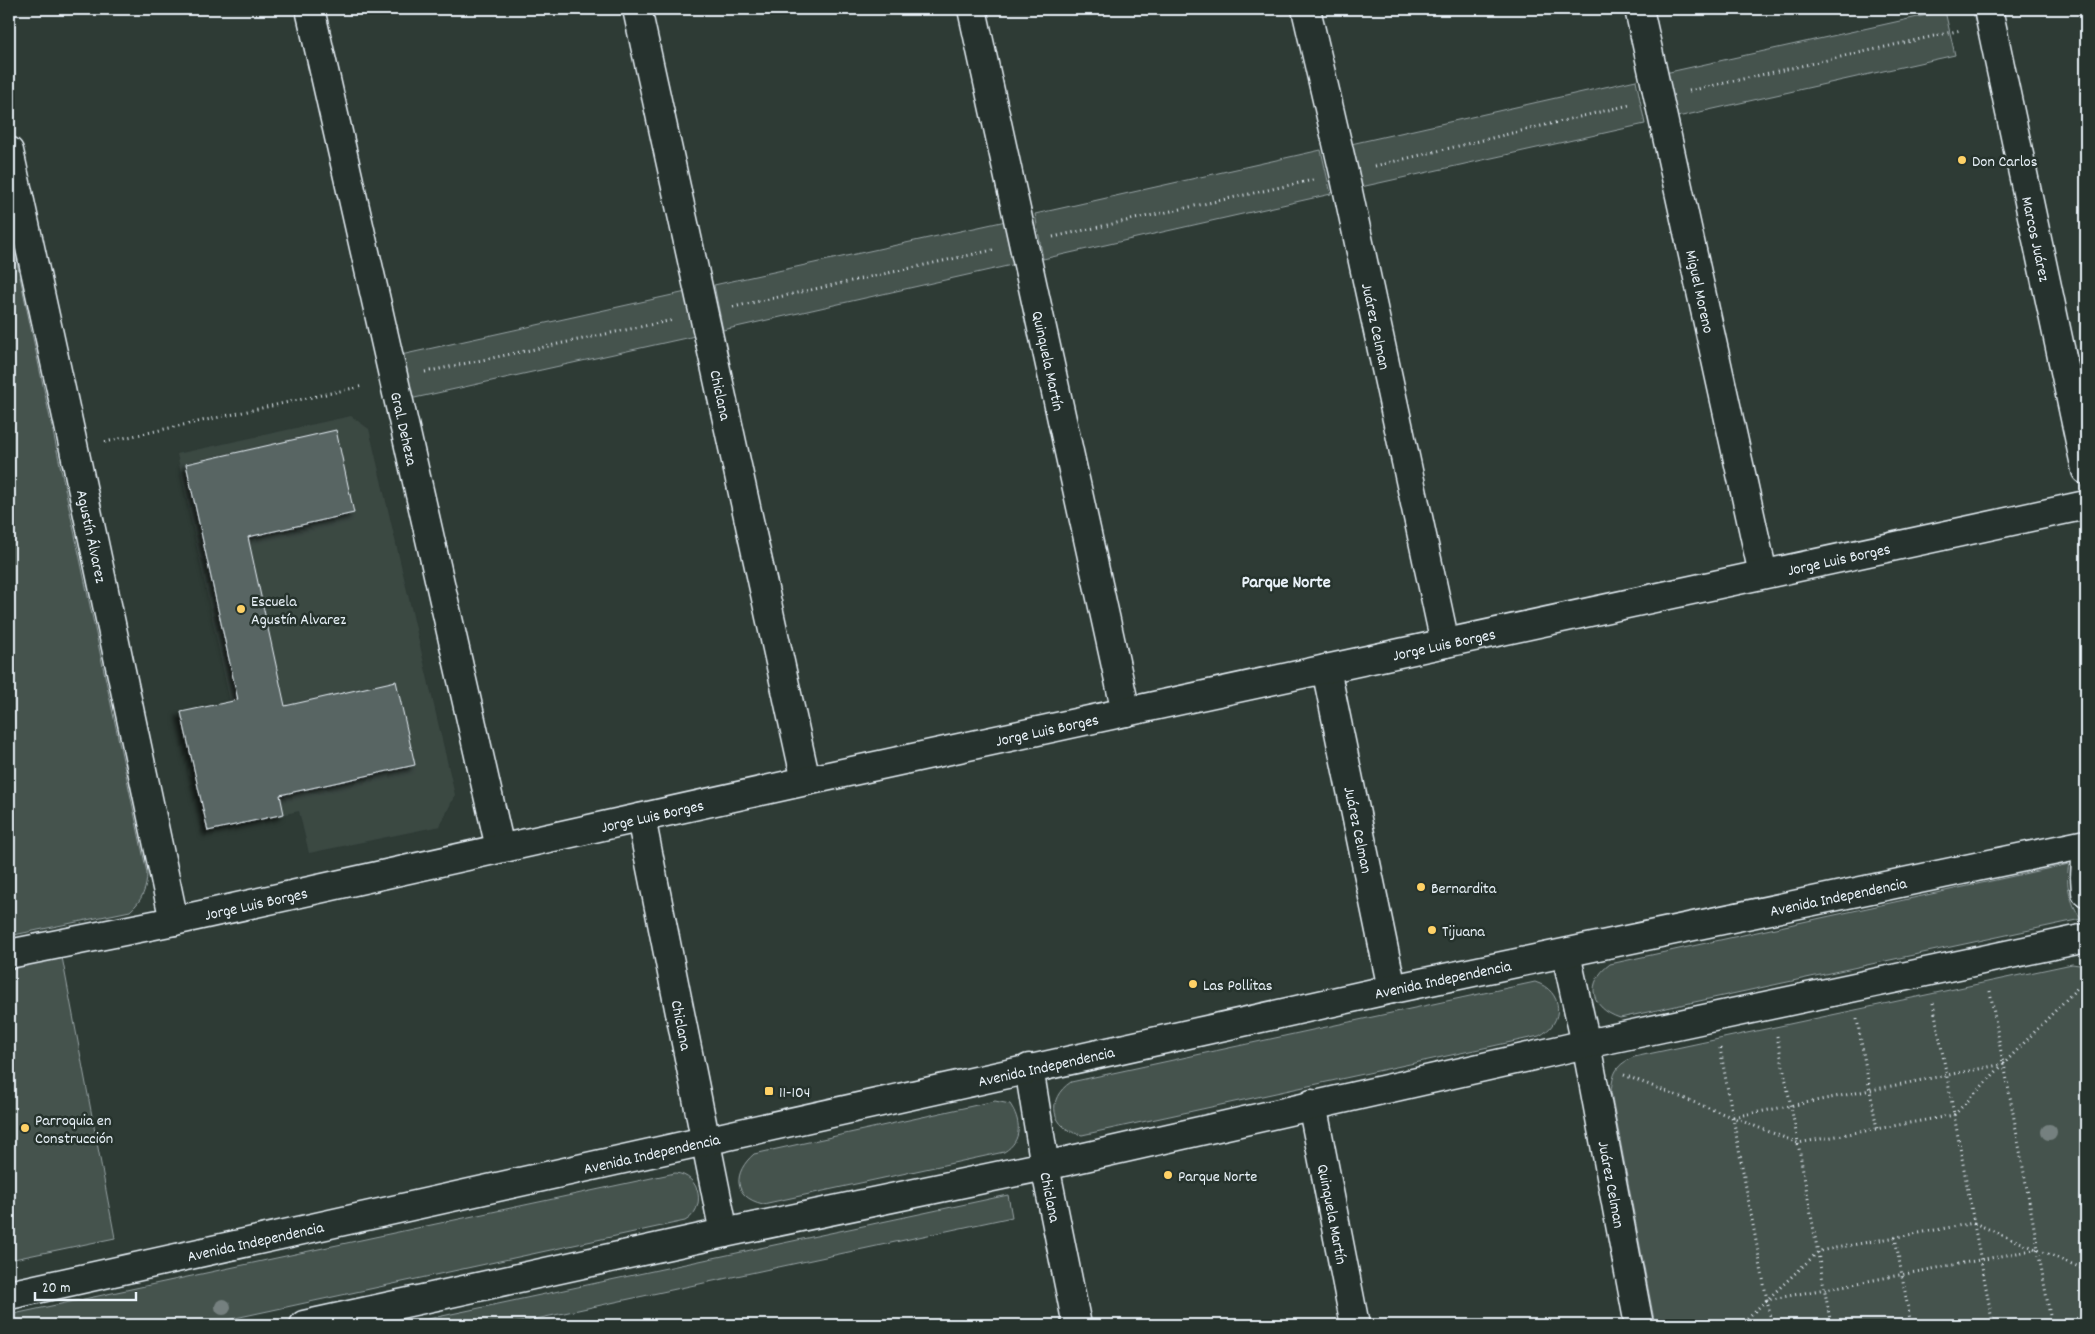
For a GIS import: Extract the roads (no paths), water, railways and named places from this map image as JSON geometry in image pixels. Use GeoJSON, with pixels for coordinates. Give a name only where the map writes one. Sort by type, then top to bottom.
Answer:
{"type":"FeatureCollection","features":[{"type":"Feature","properties":{"kind":"street","name":"Gral. Deheza"},"geometry":{"type":"LineString","coordinates":[[310,9],[500,848]]}},
{"type":"Feature","properties":{"kind":"street","name":"Chiclana"},"geometry":{"type":"LineString","coordinates":[[637,9],[806,781]]}},
{"type":"Feature","properties":{"kind":"street","name":"Quinquela Martín"},"geometry":{"type":"LineString","coordinates":[[972,9],[1126,712]]}},
{"type":"Feature","properties":{"kind":"street","name":"Juárez Celman"},"geometry":{"type":"LineString","coordinates":[[1306,9],[1346,182],[1445,643]]}},
{"type":"Feature","properties":{"kind":"street","name":"Miguel Moreno"},"geometry":{"type":"LineString","coordinates":[[1638,9],[1763,574]]}},
{"type":"Feature","properties":{"kind":"street","name":"Marcos Juárez"},"geometry":{"type":"LineString","coordinates":[[1988,9],[2086,470]]}},
{"type":"Feature","properties":{"kind":"street","name":"Agustín Álvarez"},"geometry":{"type":"LineString","coordinates":[[9,151],[174,921]]}},
{"type":"Feature","properties":{"kind":"street","name":"Jorge Luis Borges"},"geometry":{"type":"LineString","coordinates":[[9,954],[174,921],[806,781],[2086,505]]}},
{"type":"Feature","properties":{"kind":"street","name":"Juárez Celman"},"geometry":{"type":"LineString","coordinates":[[1326,669],[1392,989]]}},
{"type":"Feature","properties":{"kind":"street","name":"Chiclana"},"geometry":{"type":"LineString","coordinates":[[641,818],[707,1140],[724,1233]]}},
{"type":"Feature","properties":{"kind":"street","name":"Avenida Independencia"},"geometry":{"type":"LineString","coordinates":[[9,1295],[1392,989],[2086,844]]}},
{"type":"Feature","properties":{"kind":"street"},"geometry":{"type":"LineString","coordinates":[[2086,860],[2086,892]]}},
{"type":"Feature","properties":{"kind":"street"},"geometry":{"type":"LineString","coordinates":[[304,1325],[724,1233],[1045,1166],[1312,1104],[1586,1044],[2086,938]]}},
{"type":"Feature","properties":{"kind":"street","name":"Juárez Celman"},"geometry":{"type":"LineString","coordinates":[[1566,954],[1586,1044],[1639,1325]]}},
{"type":"Feature","properties":{"kind":"street","name":"Chiclana"},"geometry":{"type":"LineString","coordinates":[[1029,1068],[1045,1166],[1077,1325]]}},
{"type":"Feature","properties":{"kind":"street","name":"Quinquela Martín"},"geometry":{"type":"LineString","coordinates":[[1312,1104],[1355,1325]]}},
{"type":"Feature","properties":{"kind":"place","name":"Don Carlos"},"geometry":{"type":"Point","coordinates":[1962,160]}},
{"type":"Feature","properties":{"kind":"place","name":"Escuela Agustín Alvarez"},"geometry":{"type":"Point","coordinates":[241,609]}},
{"type":"Feature","properties":{"kind":"place","name":"Bernardita"},"geometry":{"type":"Point","coordinates":[1421,887]}},
{"type":"Feature","properties":{"kind":"place","name":"Tijuana"},"geometry":{"type":"Point","coordinates":[1432,930]}},
{"type":"Feature","properties":{"kind":"place","name":"Las Pollitas"},"geometry":{"type":"Point","coordinates":[1193,984]}},
{"type":"Feature","properties":{"kind":"place","name":"11-104"},"geometry":{"type":"Point","coordinates":[769,1091]}},
{"type":"Feature","properties":{"kind":"place","name":"Parroquia en Construcción"},"geometry":{"type":"Point","coordinates":[25,1128]}},
{"type":"Feature","properties":{"kind":"place","name":"Parque Norte"},"geometry":{"type":"Point","coordinates":[1168,1175]}},
{"type":"Feature","properties":{"kind":"district","name":"Parque Norte"},"geometry":{"type":"Point","coordinates":[1286,581]}}]}
